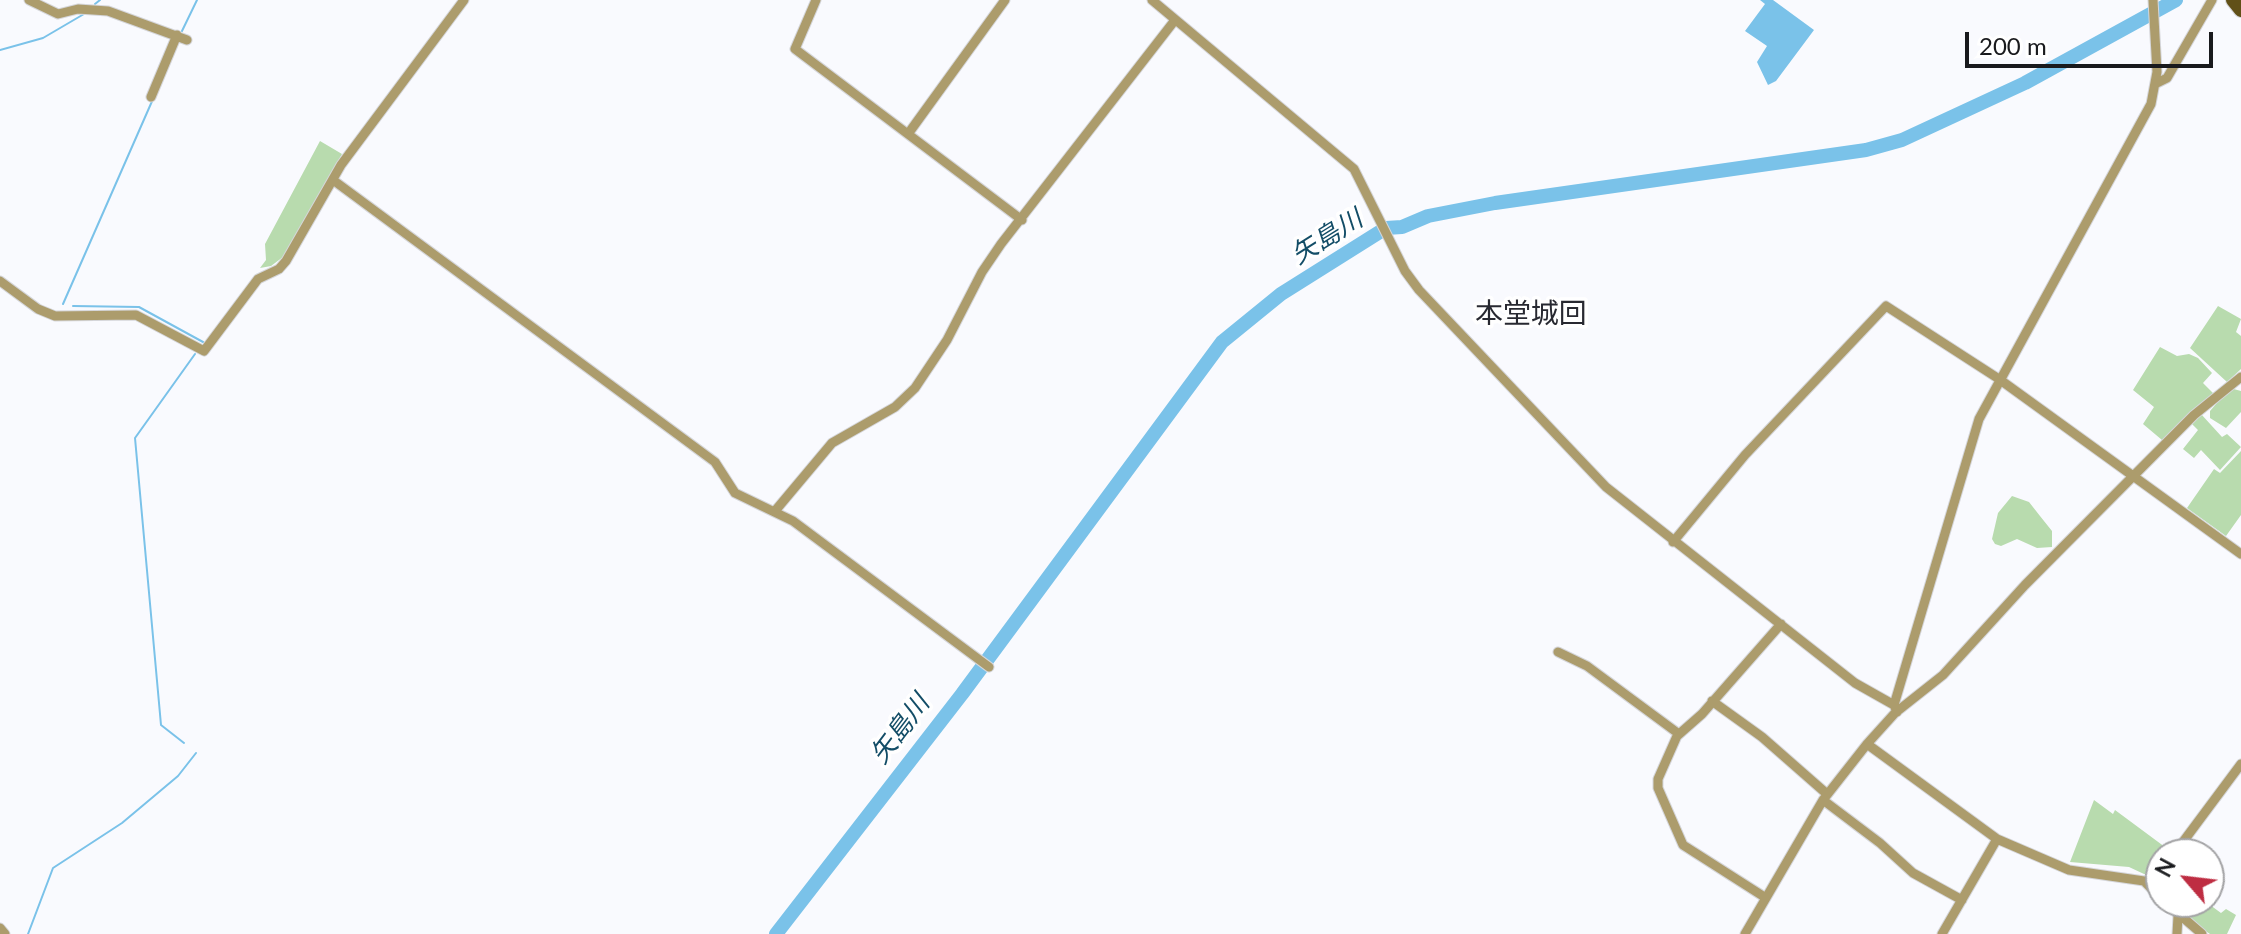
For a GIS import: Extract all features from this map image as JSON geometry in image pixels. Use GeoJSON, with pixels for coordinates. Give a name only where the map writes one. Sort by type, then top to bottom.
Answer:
{"type":"FeatureCollection","features":[{"type":"Feature","properties":{"kind":"main road"},"geometry":{"type":"LineString","coordinates":[[2233,0],[2241,10]]}},
{"type":"Feature","properties":{"kind":"street"},"geometry":{"type":"LineString","coordinates":[[29,0],[58,14],[78,9],[108,11],[187,40]]}},
{"type":"Feature","properties":{"kind":"street"},"geometry":{"type":"LineString","coordinates":[[0,281],[38,309],[55,316],[136,315],[204,351],[258,279],[286,261],[333,180],[464,0]]}},
{"type":"Feature","properties":{"kind":"street"},"geometry":{"type":"LineString","coordinates":[[816,0],[795,49],[1022,220]]}},
{"type":"Feature","properties":{"kind":"street"},"geometry":{"type":"LineString","coordinates":[[908,134],[1005,0]]}},
{"type":"Feature","properties":{"kind":"street"},"geometry":{"type":"LineString","coordinates":[[1152,0],[1354,169],[1419,290],[1558,440],[1606,487],[1855,683],[1895,709]]}},
{"type":"Feature","properties":{"kind":"street"},"geometry":{"type":"LineString","coordinates":[[2155,84],[2167,78],[2212,0]]}},
{"type":"Feature","properties":{"kind":"street"},"geometry":{"type":"LineString","coordinates":[[1895,709],[1979,419],[2137,134],[2155,84],[2153,1]]}},
{"type":"Feature","properties":{"kind":"street"},"geometry":{"type":"LineString","coordinates":[[775,511],[832,443],[906,399],[947,340],[982,272],[1175,20]]}},
{"type":"Feature","properties":{"kind":"street"},"geometry":{"type":"LineString","coordinates":[[151,97],[177,35]]}},
{"type":"Feature","properties":{"kind":"street"},"geometry":{"type":"LineString","coordinates":[[333,180],[715,462],[735,493],[747,502],[775,511],[805,529],[989,667]]}},
{"type":"Feature","properties":{"kind":"street"},"geometry":{"type":"LineString","coordinates":[[1673,542],[1745,455],[1886,306],[1999,379],[2241,554]]}},
{"type":"Feature","properties":{"kind":"street"},"geometry":{"type":"LineString","coordinates":[[1745,934],[1825,797],[1895,709],[1943,675],[2025,585],[2194,415],[2241,377]]}},
{"type":"Feature","properties":{"kind":"street"},"geometry":{"type":"LineString","coordinates":[[1766,898],[1683,845],[1658,788],[1660,767],[1679,734],[1781,624]]}},
{"type":"Feature","properties":{"kind":"street"},"geometry":{"type":"LineString","coordinates":[[1558,652],[1587,666],[1679,734]]}},
{"type":"Feature","properties":{"kind":"street"},"geometry":{"type":"LineString","coordinates":[[1712,701],[1762,737],[1825,797],[1913,873],[1962,900]]}},
{"type":"Feature","properties":{"kind":"street"},"geometry":{"type":"LineString","coordinates":[[1867,744],[1997,839],[2069,870],[2131,876],[2145,883]]}},
{"type":"Feature","properties":{"kind":"street"},"geometry":{"type":"LineString","coordinates":[[2186,838],[2241,764]]}},
{"type":"Feature","properties":{"kind":"street"},"geometry":{"type":"LineString","coordinates":[[1942,934],[1997,839]]}},
{"type":"Feature","properties":{"kind":"street"},"geometry":{"type":"LineString","coordinates":[[2181,918],[2202,934]]}},
{"type":"Feature","properties":{"kind":"street"},"geometry":{"type":"LineString","coordinates":[[0,928],[5,934]]}},
{"type":"Feature","properties":{"kind":"green space"},"geometry":{"type":"Polygon","coordinates":[[[320,141],[342,154],[283,257],[271,266],[260,268],[266,260],[265,244],[320,141]]]}},
{"type":"Feature","properties":{"kind":"green space"},"geometry":{"type":"Polygon","coordinates":[[[2218,306],[2241,319],[2236,332],[2241,336],[2241,369],[2227,382],[2190,348],[2218,306]]]}},
{"type":"Feature","properties":{"kind":"green space"},"geometry":{"type":"Polygon","coordinates":[[[2160,347],[2177,356],[2189,354],[2198,358],[2212,373],[2203,383],[2214,394],[2162,440],[2143,424],[2154,407],[2133,390],[2160,347]]]}},
{"type":"Feature","properties":{"kind":"green space"},"geometry":{"type":"Polygon","coordinates":[[[2230,388],[2241,391],[2241,412],[2226,428],[2210,418],[2210,411],[2230,388]]]}},
{"type":"Feature","properties":{"kind":"green space"},"geometry":{"type":"Polygon","coordinates":[[[2201,414],[2222,437],[2227,434],[2241,447],[2220,470],[2201,450],[2194,458],[2183,449],[2198,430],[2192,424],[2201,414]]]}},
{"type":"Feature","properties":{"kind":"green space"},"geometry":{"type":"Polygon","coordinates":[[[2241,451],[2241,515],[2226,536],[2187,508],[2214,469],[2220,473],[2241,451]]]}},
{"type":"Feature","properties":{"kind":"green space"},"geometry":{"type":"Polygon","coordinates":[[[2012,496],[2029,502],[2052,531],[2052,547],[2037,548],[2017,539],[2001,546],[1995,544],[1992,539],[1998,513],[2012,496]]]}},
{"type":"Feature","properties":{"kind":"green space"},"geometry":{"type":"Polygon","coordinates":[[[2094,800],[2113,814],[2115,810],[2153,838],[2145,838],[2145,874],[2129,867],[2070,862],[2094,800]]]}},
{"type":"Feature","properties":{"kind":"green space"},"geometry":{"type":"Polygon","coordinates":[[[2226,909],[2236,915],[2227,934],[2210,934],[2187,918],[2225,918],[2226,909]]]}},
{"type":"Feature","properties":{"kind":"water"},"geometry":{"type":"Polygon","coordinates":[[[1760,0],[1773,0],[1814,30],[1776,81],[1768,85],[1757,62],[1767,46],[1745,31],[1765,4],[1760,0]]]}},
{"type":"Feature","properties":{"kind":"waterway"},"geometry":{"type":"LineString","coordinates":[[95,4],[100,0]]}},
{"type":"Feature","properties":{"kind":"waterway"},"geometry":{"type":"LineString","coordinates":[[182,31],[197,0]]}},
{"type":"Feature","properties":{"kind":"waterway","name":"矢島川"},"geometry":{"type":"LineString","coordinates":[[776,934],[962,694],[1222,342],[1281,294],[1386,228],[1402,227],[1428,216],[1495,203],[1866,150],[1902,140],[2025,83],[2176,0]]}},
{"type":"Feature","properties":{"kind":"waterway"},"geometry":{"type":"LineString","coordinates":[[0,50],[43,38],[84,14]]}},
{"type":"Feature","properties":{"kind":"waterway"},"geometry":{"type":"LineString","coordinates":[[63,304],[153,99]]}},
{"type":"Feature","properties":{"kind":"waterway"},"geometry":{"type":"LineString","coordinates":[[73,306],[139,307],[203,342]]}},
{"type":"Feature","properties":{"kind":"waterway"},"geometry":{"type":"LineString","coordinates":[[184,743],[161,725],[135,438],[195,354]]}},
{"type":"Feature","properties":{"kind":"waterway"},"geometry":{"type":"LineString","coordinates":[[28,934],[53,868],[122,823],[178,776],[196,753]]}},
{"type":"Feature","properties":{"kind":"district","name":"本堂城回"},"geometry":{"type":"Point","coordinates":[1531,314]}}]}
